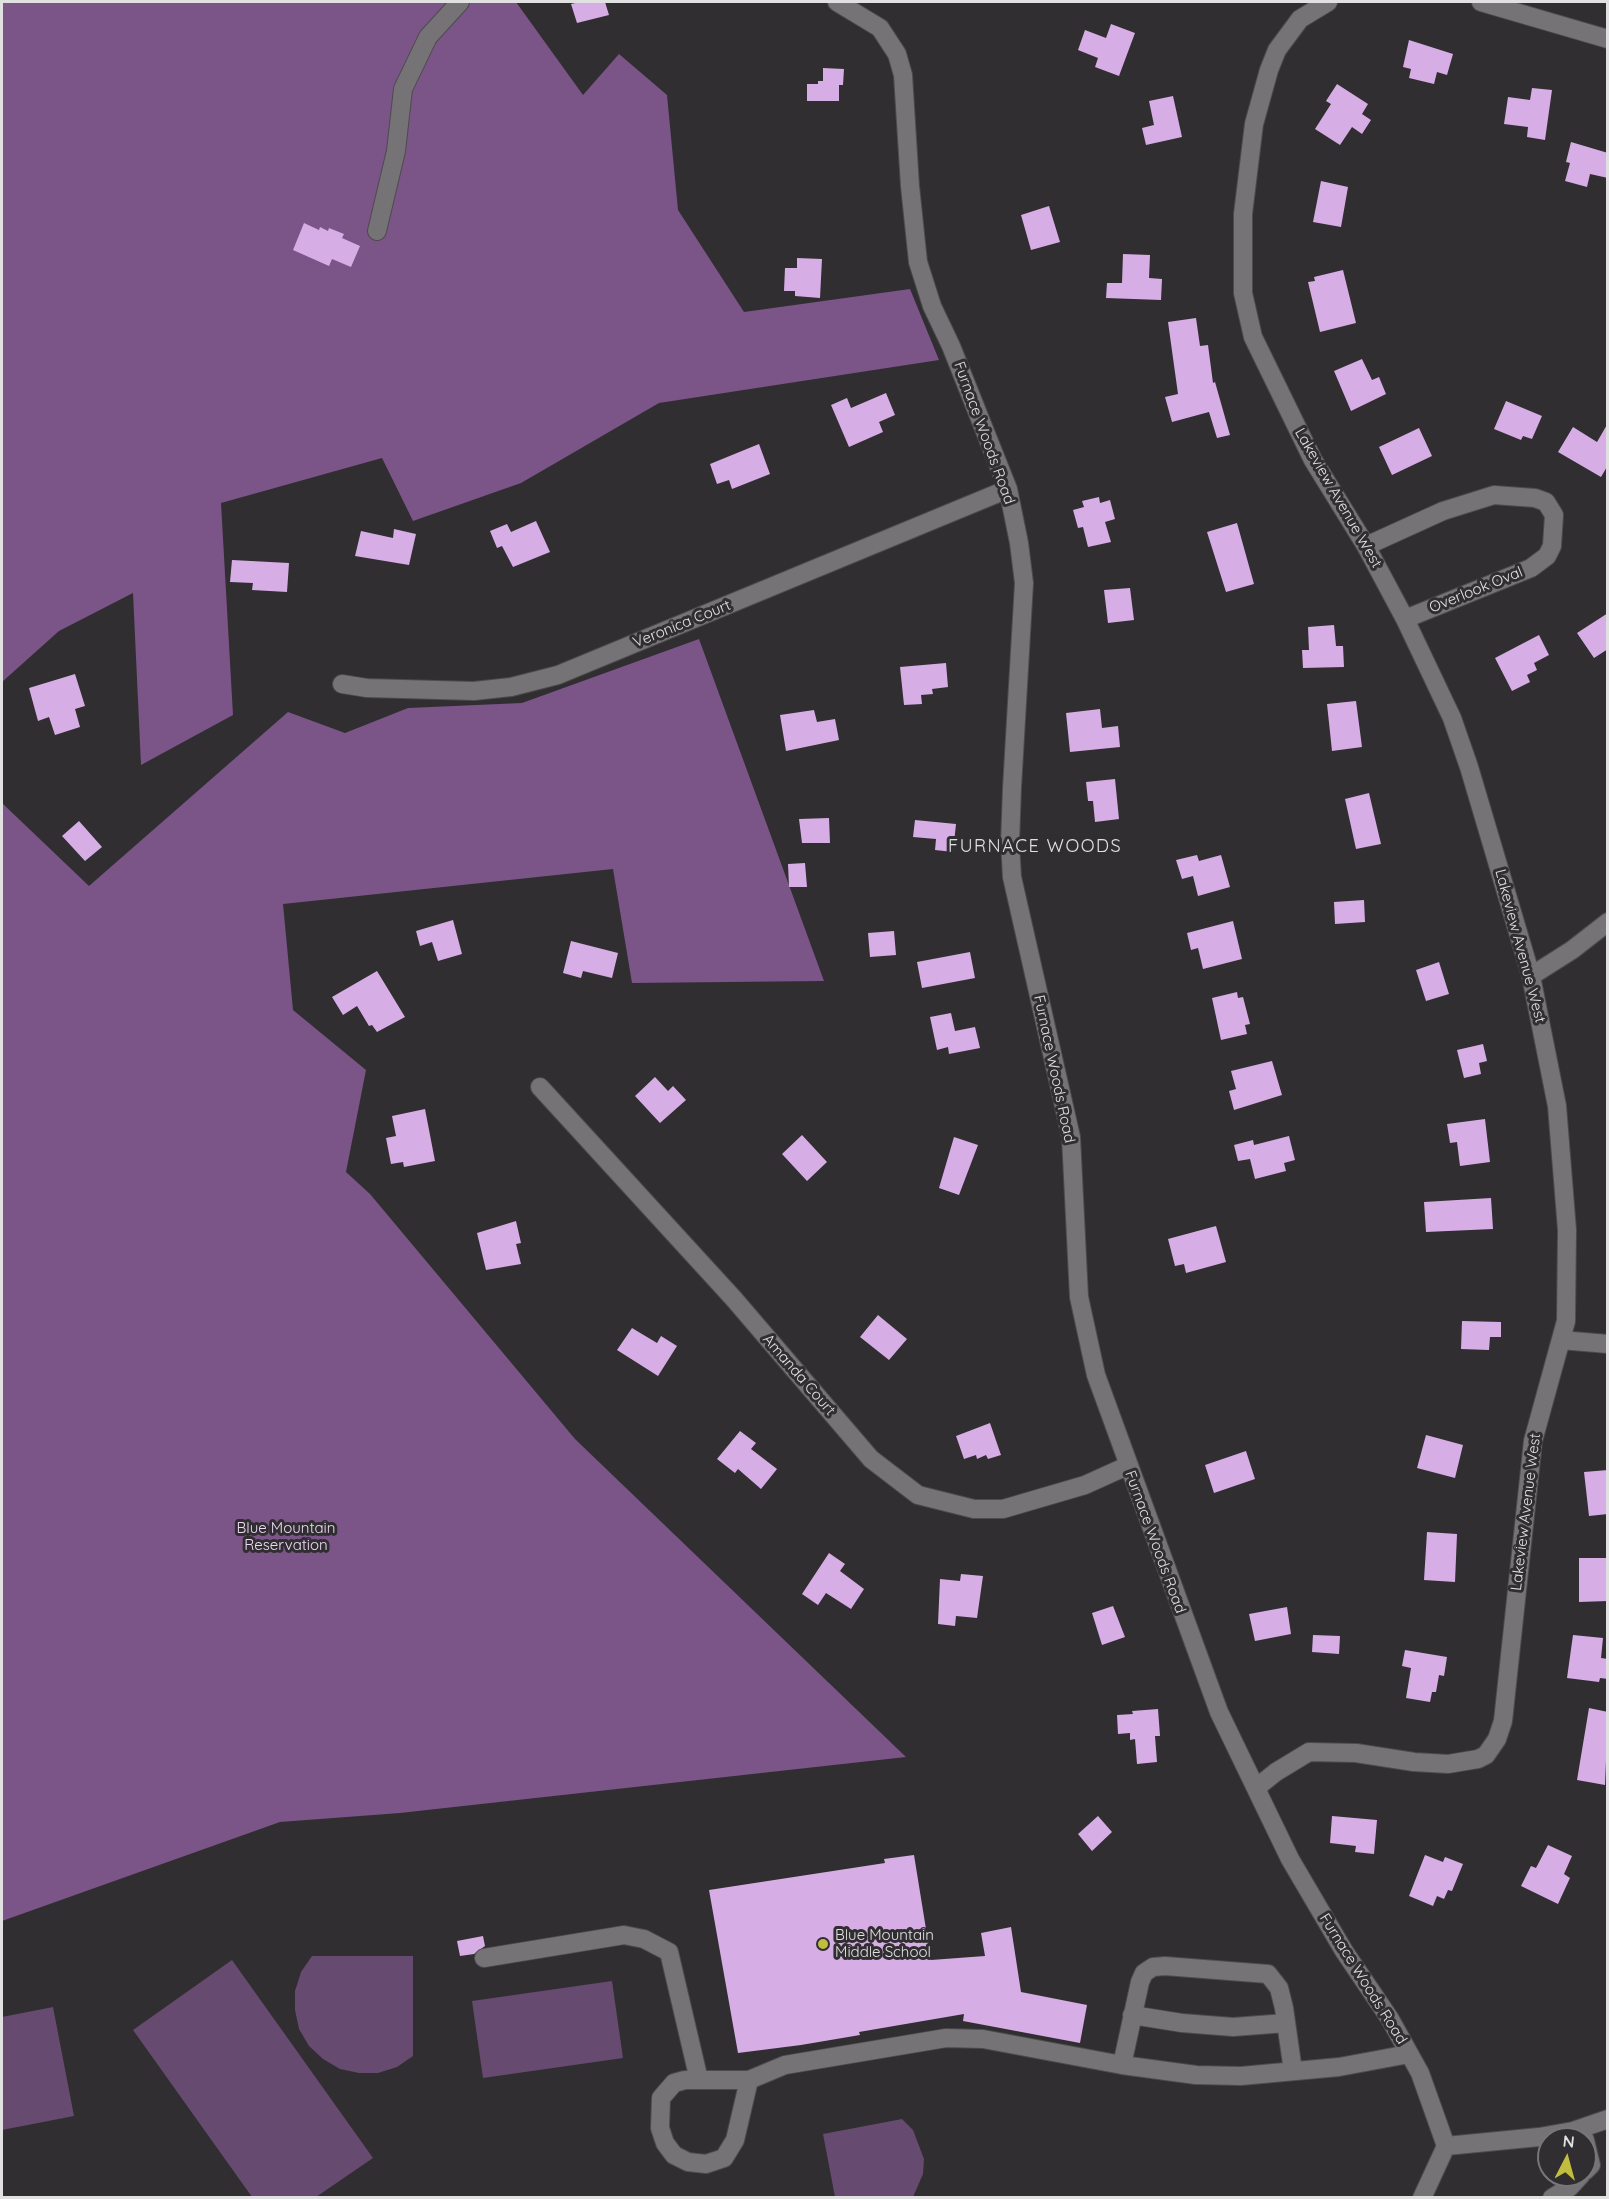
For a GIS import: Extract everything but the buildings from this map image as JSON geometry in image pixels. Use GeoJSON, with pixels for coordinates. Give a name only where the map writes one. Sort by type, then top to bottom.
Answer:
{"type":"FeatureCollection","features":[{"type":"Feature","properties":{"kind":"street"},"geometry":{"type":"LineString","coordinates":[[377,231],[396,151],[403,88],[428,37],[460,2]]}},
{"type":"Feature","properties":{"kind":"street","name":"Furnace Woods Road"},"geometry":{"type":"LineString","coordinates":[[837,2],[880,28],[897,54],[903,75],[910,186],[918,262],[932,306],[951,345],[1008,489],[1024,583],[1011,788],[1012,877],[1071,1137],[1079,1297],[1096,1375],[1127,1466],[1219,1712],[1290,1859],[1420,2073],[1446,2145]]}},
{"type":"Feature","properties":{"kind":"street","name":"Lakeview Avenue West"},"geometry":{"type":"LineString","coordinates":[[1256,1788],[1276,1772],[1309,1752],[1356,1753],[1414,1762],[1448,1764],[1478,1759],[1486,1755],[1497,1739],[1503,1721],[1533,1441],[1566,1321],[1567,1230],[1557,1106],[1531,976],[1469,767],[1452,718],[1405,619],[1366,546],[1313,460],[1253,337],[1243,293],[1243,214],[1254,124],[1269,70],[1277,50],[1300,19],[1328,2]]}},
{"type":"Feature","properties":{"kind":"street"},"geometry":{"type":"LineString","coordinates":[[1481,2],[1608,39]]}},
{"type":"Feature","properties":{"kind":"street","name":"Veronica Court"},"geometry":{"type":"LineString","coordinates":[[342,684],[367,688],[474,691],[511,687],[558,675],[1008,489]]}},
{"type":"Feature","properties":{"kind":"street","name":"Overlook Oval"},"geometry":{"type":"LineString","coordinates":[[1366,546],[1443,511],[1494,495],[1535,498],[1546,502],[1554,515],[1552,546],[1547,556],[1531,568],[1405,619]]}},
{"type":"Feature","properties":{"kind":"street"},"geometry":{"type":"LineString","coordinates":[[1531,976],[1572,950],[1608,922]]}},
{"type":"Feature","properties":{"kind":"street","name":"Amanda Court"},"geometry":{"type":"LineString","coordinates":[[540,1087],[730,1294],[871,1458],[918,1495],[974,1509],[1003,1509],[1085,1485],[1127,1466]]}},
{"type":"Feature","properties":{"kind":"street"},"geometry":{"type":"LineString","coordinates":[[1561,1340],[1608,1344]]}},
{"type":"Feature","properties":{"kind":"street"},"geometry":{"type":"LineString","coordinates":[[484,1958],[624,1935],[644,1939],[669,1952],[699,2080]]}},
{"type":"Feature","properties":{"kind":"street"},"geometry":{"type":"LineString","coordinates":[[1122,2065],[1132,2015],[1144,1973],[1153,1967],[1165,1966],[1268,1974],[1279,1988],[1293,2071]]}},
{"type":"Feature","properties":{"kind":"street"},"geometry":{"type":"LineString","coordinates":[[1132,2015],[1182,2023],[1233,2027],[1286,2023]]}},
{"type":"Feature","properties":{"kind":"street"},"geometry":{"type":"LineString","coordinates":[[749,2080],[735,2140],[724,2158],[706,2164],[688,2162],[674,2155],[665,2143],[660,2128],[661,2098],[674,2083],[699,2080],[749,2080],[784,2066],[946,2038],[983,2039],[1122,2065],[1196,2074],[1241,2076],[1339,2067],[1409,2054]]}},
{"type":"Feature","properties":{"kind":"street"},"geometry":{"type":"LineString","coordinates":[[1422,2198],[1446,2145],[1537,2139]]}},
{"type":"Feature","properties":{"kind":"street"},"geometry":{"type":"LineString","coordinates":[[1552,2198],[1570,2187]]}},
{"type":"Feature","properties":{"kind":"shaded area"},"geometry":{"type":"Polygon","coordinates":[[[312,1956],[413,1956],[413,2056],[397,2067],[378,2073],[359,2073],[340,2069],[323,2059],[309,2046],[299,2029],[295,2010],[295,1991],[301,1972],[312,1956]]]}},
{"type":"Feature","properties":{"kind":"shaded area"},"geometry":{"type":"Polygon","coordinates":[[[232,1960],[373,2158],[316,2197],[252,2197],[133,2030],[232,1960]]]}},
{"type":"Feature","properties":{"kind":"shaded area"},"geometry":{"type":"Polygon","coordinates":[[[612,1981],[623,2058],[483,2078],[472,2001],[612,1981]]]}},
{"type":"Feature","properties":{"kind":"shaded area"},"geometry":{"type":"Polygon","coordinates":[[[53,2007],[74,2116],[2,2130],[2,2017],[53,2007]]]}},
{"type":"Feature","properties":{"kind":"shaded area"},"geometry":{"type":"Polygon","coordinates":[[[902,2119],[913,2130],[924,2159],[923,2174],[913,2197],[835,2197],[823,2134],[902,2119]]]}},
{"type":"Feature","properties":{"kind":"green space"},"geometry":{"type":"Polygon","coordinates":[[[2,2],[516,2],[583,95],[619,54],[667,95],[678,210],[744,312],[910,289],[939,360],[659,403],[521,483],[413,521],[382,458],[221,503],[233,715],[141,765],[133,593],[59,631],[2,682],[2,2]]]}},
{"type":"Feature","properties":{"kind":"green space","name":"Blue Mountain Reservation"},"geometry":{"type":"Polygon","coordinates":[[[699,639],[824,981],[632,983],[613,869],[283,904],[293,1010],[366,1070],[346,1172],[370,1194],[575,1439],[906,1757],[400,1813],[280,1822],[2,1921],[2,803],[89,886],[288,712],[345,733],[408,708],[522,703],[699,639]]]}},
{"type":"Feature","properties":{"kind":"place","name":"Blue Mountain Middle School"},"geometry":{"type":"Point","coordinates":[823,1944]}},
{"type":"Feature","properties":{"kind":"district","name":"FURNACE WOODS"},"geometry":{"type":"Point","coordinates":[1035,847]}}]}
